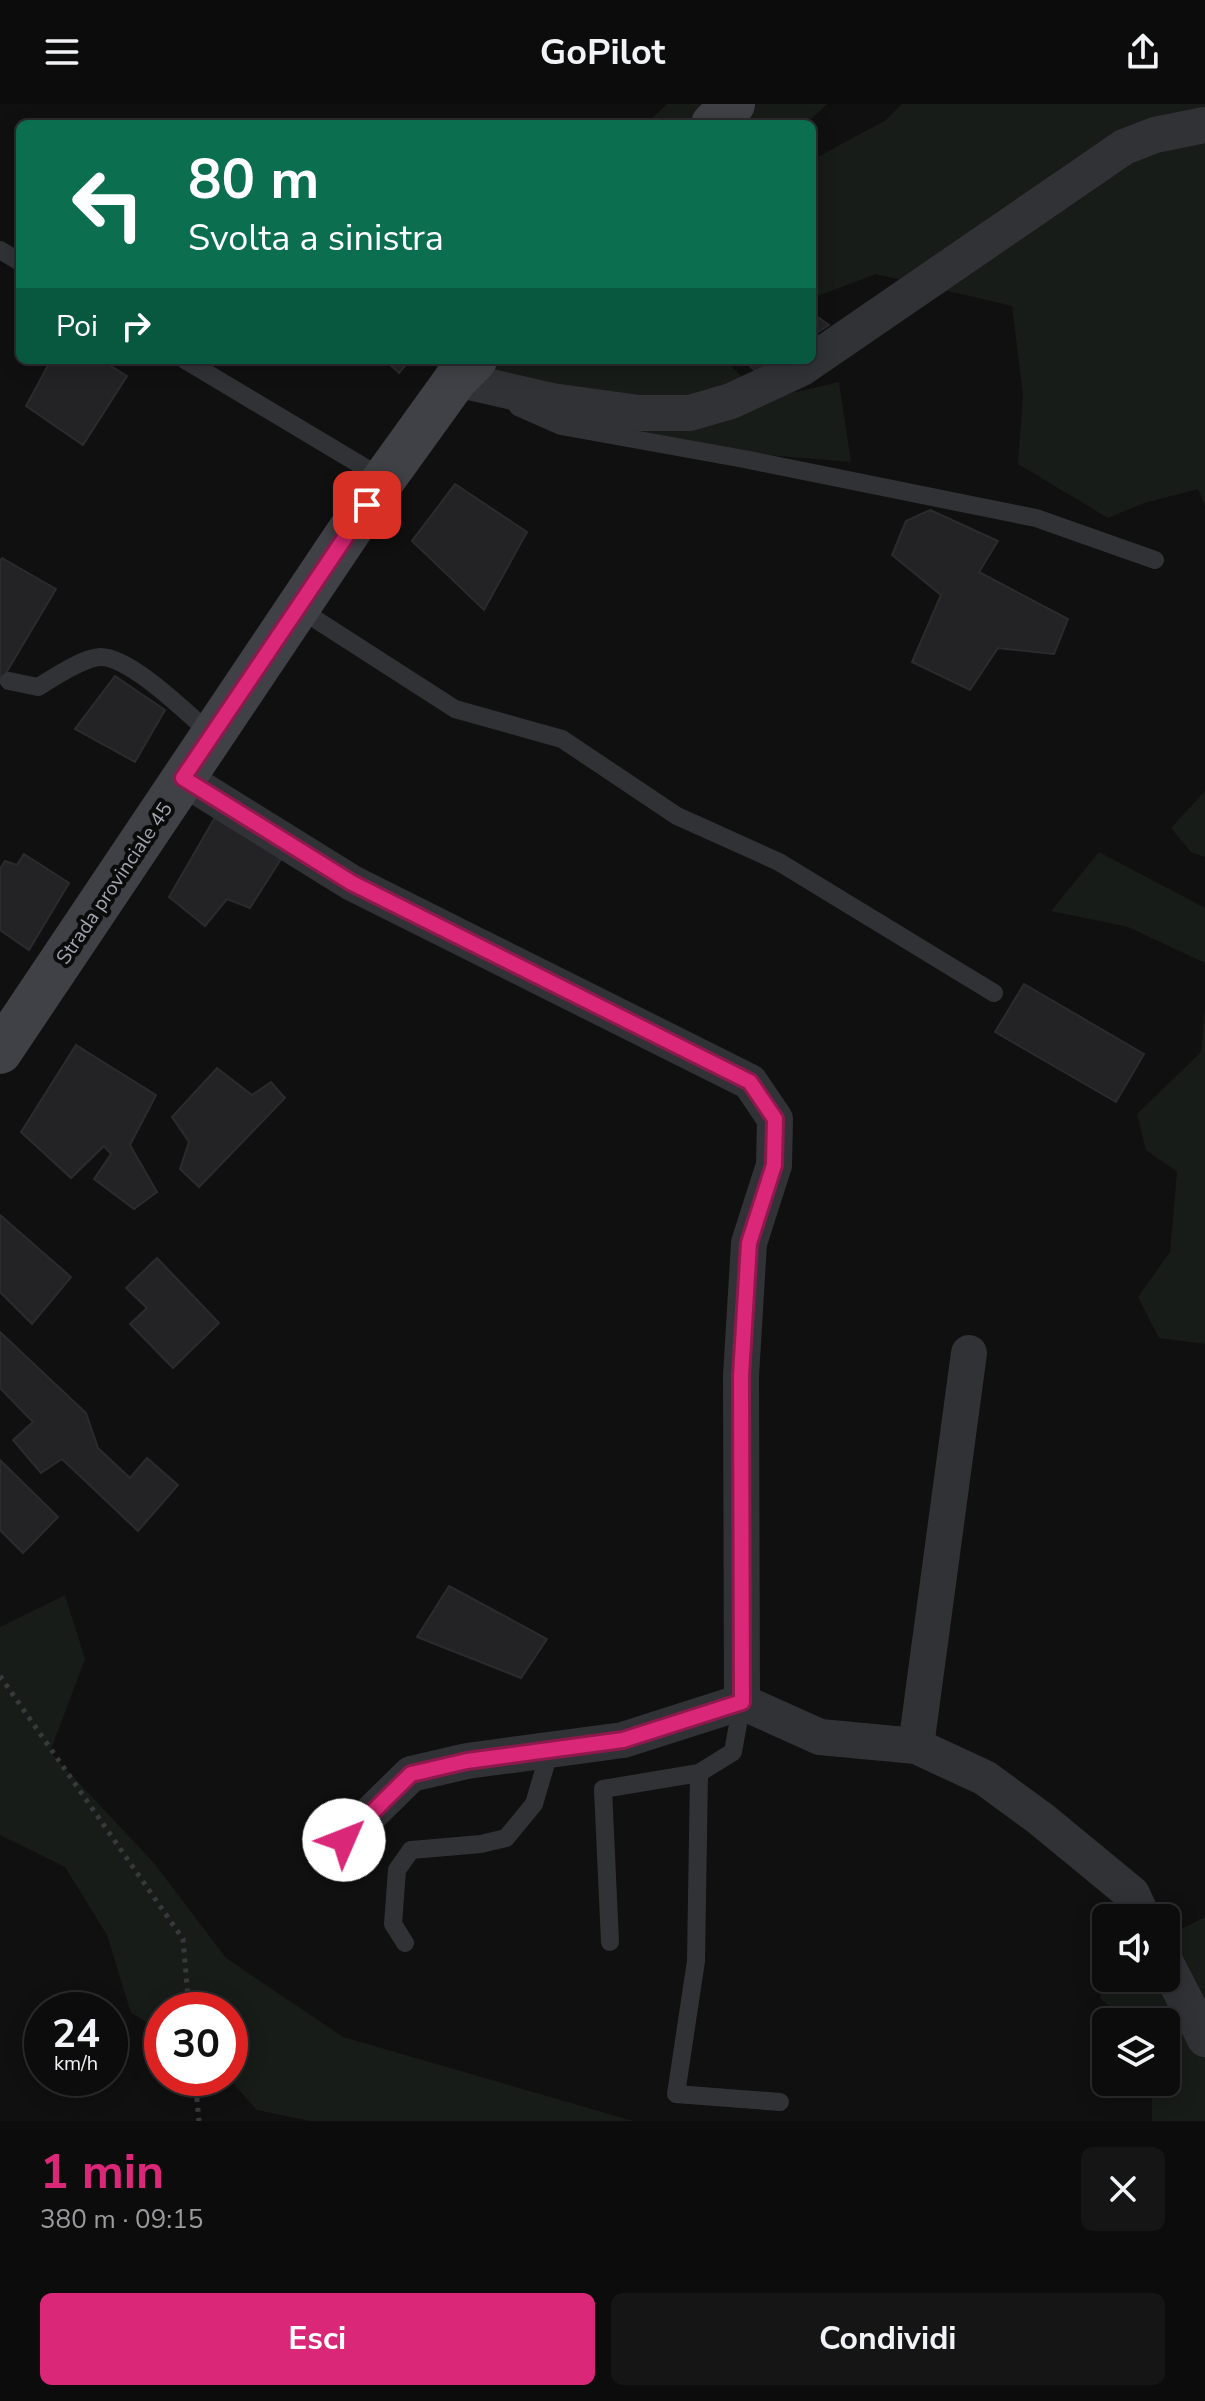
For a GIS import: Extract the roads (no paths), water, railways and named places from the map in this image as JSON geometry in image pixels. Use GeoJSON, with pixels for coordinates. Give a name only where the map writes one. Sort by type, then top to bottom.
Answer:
{"type":"FeatureCollection","features":[{"type":"Feature","properties":{"kind":"main road"},"geometry":{"type":"LineString","coordinates":[[717,120],[733,104]]}},
{"type":"Feature","properties":{"kind":"main road","name":"Strada provinciale 45"},"geometry":{"type":"LineString","coordinates":[[0,1052],[384,479],[466,370]]}},
{"type":"Feature","properties":{"kind":"street"},"geometry":{"type":"LineString","coordinates":[[816,358],[1124,147],[1155,135],[1205,125]]}},
{"type":"Feature","properties":{"kind":"street"},"geometry":{"type":"LineString","coordinates":[[466,370],[552,401],[639,413],[690,413],[731,401],[808,364]]}},
{"type":"Feature","properties":{"kind":"street"},"geometry":{"type":"LineString","coordinates":[[183,778],[352,883],[750,1082],[775,1119],[774,1165],[749,1243],[742,1362],[742,1702]]}},
{"type":"Feature","properties":{"kind":"street"},"geometry":{"type":"LineString","coordinates":[[916,1746],[969,1353]]}},
{"type":"Feature","properties":{"kind":"street"},"geometry":{"type":"LineString","coordinates":[[344,1840],[411,1774],[467,1761],[623,1740],[742,1702],[820,1737],[916,1746],[985,1778],[1041,1819],[1132,1894],[1137,1904]]}},
{"type":"Feature","properties":{"kind":"street"},"geometry":{"type":"LineString","coordinates":[[1180,1990],[1205,2039]]}},
{"type":"Feature","properties":{"kind":"lane"},"geometry":{"type":"LineString","coordinates":[[192,364],[384,479]]}},
{"type":"Feature","properties":{"kind":"lane"},"geometry":{"type":"LineString","coordinates":[[466,370],[561,426],[1036,518],[1155,560]]}},
{"type":"Feature","properties":{"kind":"lane"},"geometry":{"type":"LineString","coordinates":[[298,608],[455,709],[562,739],[677,816],[779,862],[994,993]]}},
{"type":"Feature","properties":{"kind":"lane"},"geometry":{"type":"LineString","coordinates":[[9,681],[38,687],[77,665],[100,657],[123,664],[152,683],[212,735]]}},
{"type":"Feature","properties":{"kind":"lane"},"geometry":{"type":"LineString","coordinates":[[610,1942],[603,1789],[699,1773],[733,1752],[742,1702]]}},
{"type":"Feature","properties":{"kind":"lane"},"geometry":{"type":"LineString","coordinates":[[405,1943],[393,1924],[397,1870],[411,1850],[481,1844],[506,1838],[534,1804],[550,1750]]}},
{"type":"Feature","properties":{"kind":"lane"},"geometry":{"type":"LineString","coordinates":[[699,1773],[696,1961],[676,2094],[780,2102]]}}]}
